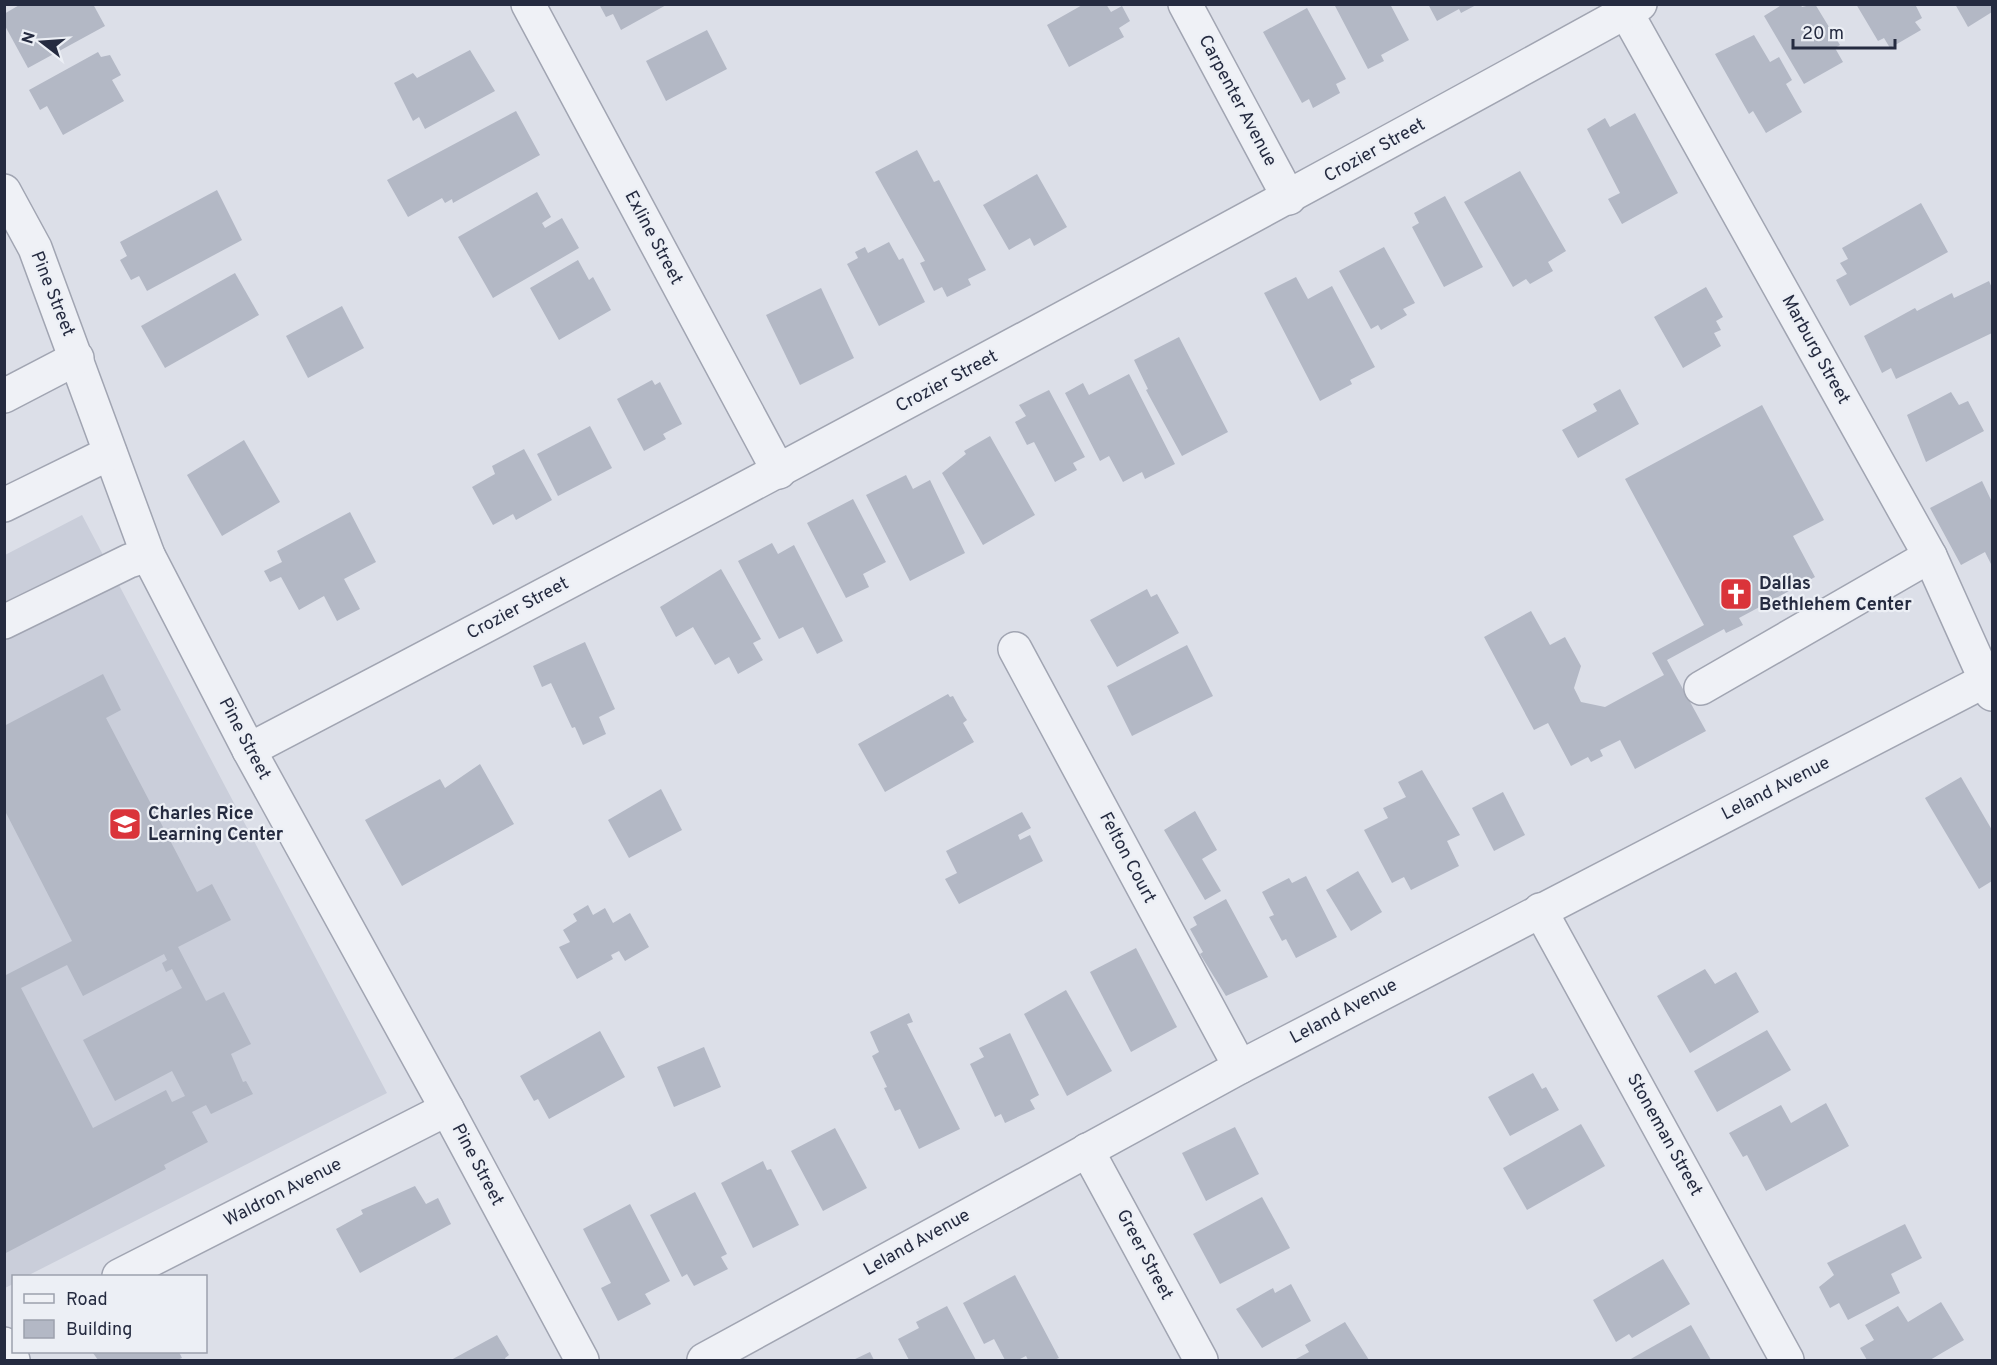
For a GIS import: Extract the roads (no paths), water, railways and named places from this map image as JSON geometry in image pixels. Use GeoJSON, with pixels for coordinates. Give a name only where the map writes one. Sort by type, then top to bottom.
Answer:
{"type":"FeatureCollection","features":[{"type":"Feature","properties":{"kind":"street","name":"Exline Street"},"geometry":{"type":"LineString","coordinates":[[528,4],[779,472]]}},
{"type":"Feature","properties":{"kind":"street","name":"Carpenter Avenue"},"geometry":{"type":"LineString","coordinates":[[1185,4],[1289,198]]}},
{"type":"Feature","properties":{"kind":"street","name":"Crozier Street"},"geometry":{"type":"LineString","coordinates":[[249,750],[779,472],[1289,198],[1633,8]]}},
{"type":"Feature","properties":{"kind":"street","name":"Marburg Street"},"geometry":{"type":"LineString","coordinates":[[1633,8],[1930,556],[1990,684]]}},
{"type":"Feature","properties":{"kind":"street","name":"Pine Street"},"geometry":{"type":"LineString","coordinates":[[4,191],[35,248],[148,555],[249,750],[582,1360]]}},
{"type":"Feature","properties":{"kind":"street"},"geometry":{"type":"LineString","coordinates":[[4,396],[77,358]]}},
{"type":"Feature","properties":{"kind":"street"},"geometry":{"type":"LineString","coordinates":[[4,505],[110,453]]}},
{"type":"Feature","properties":{"kind":"street"},"geometry":{"type":"LineString","coordinates":[[4,622],[129,561],[148,555]]}},
{"type":"Feature","properties":{"kind":"street"},"geometry":{"type":"LineString","coordinates":[[1701,688],[1930,556]]}},
{"type":"Feature","properties":{"kind":"street","name":"Felton Court"},"geometry":{"type":"LineString","coordinates":[[1015,649],[1240,1067]]}},
{"type":"Feature","properties":{"kind":"street","name":"Leland Avenue"},"geometry":{"type":"LineString","coordinates":[[704,1360],[1240,1067],[1540,910],[1990,684]]}},
{"type":"Feature","properties":{"kind":"street","name":"Stoneman Street"},"geometry":{"type":"LineString","coordinates":[[1540,910],[1787,1360]]}},
{"type":"Feature","properties":{"kind":"street","name":"Waldron Avenue"},"geometry":{"type":"LineString","coordinates":[[121,1275],[447,1109]]}},
{"type":"Feature","properties":{"kind":"street","name":"Greer Street"},"geometry":{"type":"LineString","coordinates":[[1087,1150],[1201,1360]]}},
{"type":"Feature","properties":{"kind":"street"},"geometry":{"type":"LineString","coordinates":[[4,1344],[13,1360]]}},
{"type":"Feature","properties":{"kind":"place","name":"Dallas Bethlehem Center"},"geometry":{"type":"Point","coordinates":[1736,594]}},
{"type":"Feature","properties":{"kind":"place","name":"Charles Rice Learning Center"},"geometry":{"type":"Point","coordinates":[125,824]}}]}
